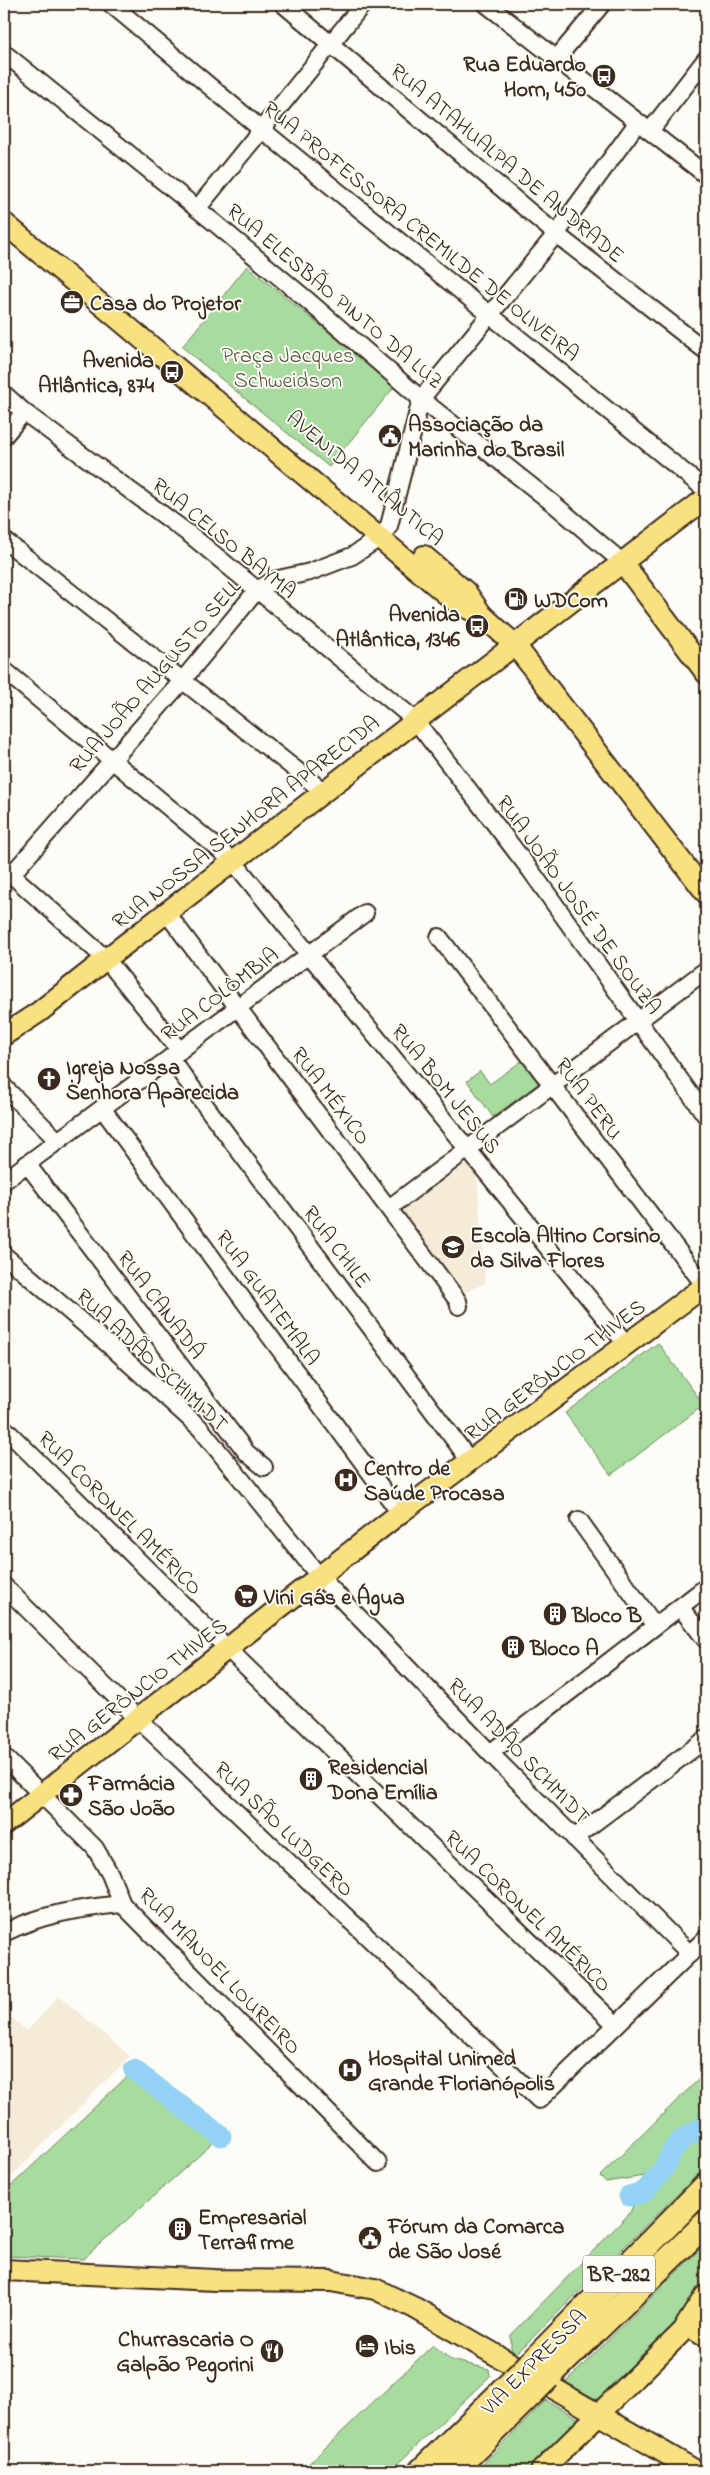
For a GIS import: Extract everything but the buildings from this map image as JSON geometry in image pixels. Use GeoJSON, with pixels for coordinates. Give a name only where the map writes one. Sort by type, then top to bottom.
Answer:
{"type":"FeatureCollection","features":[{"type":"Feature","properties":{"kind":"highway","name":"VIA EXPRESSA"},"geometry":{"type":"LineString","coordinates":[[453,2471],[531,2378],[706,2186]]}},
{"type":"Feature","properties":{"kind":"highway","name":"VIA EXPRESSA"},"geometry":{"type":"LineString","coordinates":[[421,2471],[531,2378],[706,2223]]}},
{"type":"Feature","properties":{"kind":"highway"},"geometry":{"type":"LineString","coordinates":[[697,2331],[706,2298]]}},
{"type":"Feature","properties":{"kind":"main road","name":"AVENIDA ATLÂNTICA"},"geometry":{"type":"LineString","coordinates":[[4,208],[128,318],[462,597],[515,645],[706,893]]}},
{"type":"Feature","properties":{"kind":"main road","name":"AVENIDA ATLÂNTICA"},"geometry":{"type":"LineString","coordinates":[[4,223],[128,318]]}},
{"type":"Feature","properties":{"kind":"main road","name":"RUA NOSSA SENHORA APARECIDA"},"geometry":{"type":"LineString","coordinates":[[4,1035],[39,1012],[415,720],[706,498]]}},
{"type":"Feature","properties":{"kind":"main road","name":"RUA ELESBÃO PINTO DA LUZ"},"geometry":{"type":"LineString","coordinates":[[622,563],[706,673]]}},
{"type":"Feature","properties":{"kind":"main road","name":"RUA GERÔNCIO THIVES"},"geometry":{"type":"LineString","coordinates":[[4,1824],[319,1576],[706,1286]]}},
{"type":"Feature","properties":{"kind":"main road"},"geometry":{"type":"LineString","coordinates":[[4,2270],[215,2280],[325,2281],[360,2285],[385,2294],[424,2313],[596,2416],[696,2471]]}},
{"type":"Feature","properties":{"kind":"main road"},"geometry":{"type":"LineString","coordinates":[[541,2471],[596,2416],[697,2331]]}},
{"type":"Feature","properties":{"kind":"street","name":"RUA PROFESSORA CREMILDE DE OLIVEIRA"},"geometry":{"type":"LineString","coordinates":[[111,4],[261,129],[706,490]]}},
{"type":"Feature","properties":{"kind":"street","name":"RUA ATAHUALPA DE ANDRADE"},"geometry":{"type":"LineString","coordinates":[[283,4],[556,234],[706,351]]}},
{"type":"Feature","properties":{"kind":"street"},"geometry":{"type":"LineString","coordinates":[[197,209],[363,4]]}},
{"type":"Feature","properties":{"kind":"street"},"geometry":{"type":"LineString","coordinates":[[486,4],[706,174]]}},
{"type":"Feature","properties":{"kind":"street"},"geometry":{"type":"LineString","coordinates":[[556,58],[602,4]]}},
{"type":"Feature","properties":{"kind":"street","name":"RUA ELESBÃO PINTO DA LUZ"},"geometry":{"type":"LineString","coordinates":[[4,53],[197,209],[307,300],[421,399],[554,505],[622,563]]}},
{"type":"Feature","properties":{"kind":"street"},"geometry":{"type":"LineString","coordinates":[[385,532],[421,399],[644,126],[706,59]]}},
{"type":"Feature","properties":{"kind":"street","name":"RUA CELSO BAYMA"},"geometry":{"type":"LineString","coordinates":[[4,394],[24,412],[193,537],[415,720]]}},
{"type":"Feature","properties":{"kind":"street"},"geometry":{"type":"LineString","coordinates":[[4,436],[24,412]]}},
{"type":"Feature","properties":{"kind":"street","name":"RUA JOÃO AUGUSTO SELL"},"geometry":{"type":"LineString","coordinates":[[8,871],[112,760],[182,681],[257,590],[274,580],[336,564],[368,547],[385,532]]}},
{"type":"Feature","properties":{"kind":"street"},"geometry":{"type":"LineString","coordinates":[[4,540],[323,792]]}},
{"type":"Feature","properties":{"kind":"street","name":"RUA BOM JESUS"},"geometry":{"type":"LineString","coordinates":[[4,670],[233,861],[627,1344]]}},
{"type":"Feature","properties":{"kind":"street","name":"RUA JOÃO JOSÉ DE SOUZA"},"geometry":{"type":"LineString","coordinates":[[415,720],[531,871],[706,1116]]}},
{"type":"Feature","properties":{"kind":"street","name":"RUA CHILE"},"geometry":{"type":"LineString","coordinates":[[8,871],[106,959],[470,1461]]}},
{"type":"Feature","properties":{"kind":"street","name":"RUA MÉXICO"},"geometry":{"type":"LineString","coordinates":[[166,912],[389,1208],[458,1301],[459,1306]]}},
{"type":"Feature","properties":{"kind":"street","name":"RUA COLÔMBIA"},"geometry":{"type":"LineString","coordinates":[[4,1181],[365,913]]}},
{"type":"Feature","properties":{"kind":"street","name":"RUA PERU"},"geometry":{"type":"LineString","coordinates":[[439,937],[706,1286]]}},
{"type":"Feature","properties":{"kind":"street"},"geometry":{"type":"LineString","coordinates":[[389,1208],[706,970]]}},
{"type":"Feature","properties":{"kind":"street"},"geometry":{"type":"LineString","coordinates":[[4,1086],[58,1141]]}},
{"type":"Feature","properties":{"kind":"street","name":"RUA GUATEMALA"},"geometry":{"type":"LineString","coordinates":[[102,1108],[400,1514]]}},
{"type":"Feature","properties":{"kind":"street","name":"RUA CANADÁ"},"geometry":{"type":"LineString","coordinates":[[27,1164],[247,1453],[264,1467]]}},
{"type":"Feature","properties":{"kind":"street","name":"RUA ADÃO SCHIMIDT"},"geometry":{"type":"LineString","coordinates":[[7,1263],[118,1353],[200,1428],[319,1576]]}},
{"type":"Feature","properties":{"kind":"street"},"geometry":{"type":"LineString","coordinates":[[200,1428],[216,1413]]}},
{"type":"Feature","properties":{"kind":"street","name":"RUA CORONEL AMÉRICO"},"geometry":{"type":"LineString","coordinates":[[4,1428],[228,1649],[616,2025]]}},
{"type":"Feature","properties":{"kind":"street"},"geometry":{"type":"LineString","coordinates":[[579,1520],[654,1626]]}},
{"type":"Feature","properties":{"kind":"street","name":"RUA ADÃO SCHMIDT"},"geometry":{"type":"LineString","coordinates":[[319,1576],[490,1753],[690,1954]]}},
{"type":"Feature","properties":{"kind":"street","name":"RUA SÃO LUDGERO"},"geometry":{"type":"LineString","coordinates":[[4,1586],[138,1719],[539,2100],[616,2025]]}},
{"type":"Feature","properties":{"kind":"street"},"geometry":{"type":"LineString","coordinates":[[490,1753],[706,1587]]}},
{"type":"Feature","properties":{"kind":"street"},"geometry":{"type":"LineString","coordinates":[[680,1606],[706,1640]]}},
{"type":"Feature","properties":{"kind":"street"},"geometry":{"type":"LineString","coordinates":[[574,1838],[706,1739]]}},
{"type":"Feature","properties":{"kind":"street","name":"RUA MANOEL LOUREIRO"},"geometry":{"type":"LineString","coordinates":[[4,1757],[101,1856],[122,1904],[378,2163]]}},
{"type":"Feature","properties":{"kind":"street"},"geometry":{"type":"LineString","coordinates":[[4,1933],[21,1924],[55,1914],[122,1904]]}},
{"type":"Feature","properties":{"kind":"street"},"geometry":{"type":"LineString","coordinates":[[616,2025],[706,1938]]}},
{"type":"Feature","properties":{"kind":"shaded area","name":"Escola Altino Corsino da Silva Flores"},"geometry":{"type":"Polygon","coordinates":[[[467,1163],[477,1173],[485,1283],[457,1296],[400,1212],[467,1163]]]}},
{"type":"Feature","properties":{"kind":"shaded area"},"geometry":{"type":"Polygon","coordinates":[[[59,1996],[130,2056],[8,2180],[4,2175],[4,2011],[27,2031],[59,1996]]]}},
{"type":"Feature","properties":{"kind":"green space","name":"Praça Jacques Schweidson"},"geometry":{"type":"Polygon","coordinates":[[[247,266],[395,386],[329,467],[182,347],[247,266]]]}},
{"type":"Feature","properties":{"kind":"green space"},"geometry":{"type":"Polygon","coordinates":[[[523,1060],[539,1083],[493,1117],[467,1081],[480,1071],[490,1084],[523,1060]]]}},
{"type":"Feature","properties":{"kind":"green space"},"geometry":{"type":"Polygon","coordinates":[[[658,1343],[704,1405],[611,1475],[565,1413],[658,1343]]]}},
{"type":"Feature","properties":{"kind":"green space"},"geometry":{"type":"Polygon","coordinates":[[[134,2070],[221,2136],[83,2259],[4,2256],[4,2177],[12,2185],[134,2070]]]}},
{"type":"Feature","properties":{"kind":"green space"},"geometry":{"type":"Polygon","coordinates":[[[706,2072],[706,2166],[511,2359],[511,2335],[630,2213],[645,2176],[606,2182],[600,2176],[706,2072]]]}},
{"type":"Feature","properties":{"kind":"green space"},"geometry":{"type":"Polygon","coordinates":[[[706,2243],[706,2290],[699,2303],[601,2401],[563,2385],[706,2243]]]}},
{"type":"Feature","properties":{"kind":"green space"},"geometry":{"type":"Polygon","coordinates":[[[433,2345],[451,2360],[489,2369],[490,2376],[390,2471],[301,2471],[433,2345]]]}},
{"type":"Feature","properties":{"kind":"green space"},"geometry":{"type":"Polygon","coordinates":[[[546,2400],[581,2420],[529,2471],[476,2471],[546,2400]]]}},
{"type":"Feature","properties":{"kind":"waterway"},"geometry":{"type":"LineString","coordinates":[[134,2070],[221,2136]]}},
{"type":"Feature","properties":{"kind":"waterway"},"geometry":{"type":"LineString","coordinates":[[629,2196],[644,2192],[663,2170],[672,2151],[682,2139],[706,2125]]}},
{"type":"Feature","properties":{"kind":"place","name":"Rua Eduardo Horn, 450"},"geometry":{"type":"Point","coordinates":[604,76]}},
{"type":"Feature","properties":{"kind":"place","name":"Casa do Projetor"},"geometry":{"type":"Point","coordinates":[72,302]}},
{"type":"Feature","properties":{"kind":"place","name":"Avenida Atlântica, 874"},"geometry":{"type":"Point","coordinates":[172,372]}},
{"type":"Feature","properties":{"kind":"place","name":"Associação da Marinha do Brasil"},"geometry":{"type":"Point","coordinates":[390,436]}},
{"type":"Feature","properties":{"kind":"place","name":"WDCom"},"geometry":{"type":"Point","coordinates":[516,599]}},
{"type":"Feature","properties":{"kind":"place","name":"Avenida Atlântica, 1346"},"geometry":{"type":"Point","coordinates":[477,626]}},
{"type":"Feature","properties":{"kind":"place","name":"Igreja Nossa Senhora Aparecida"},"geometry":{"type":"Point","coordinates":[49,1079]}},
{"type":"Feature","properties":{"kind":"place","name":"Escola Altino Corsino da Silva Flores"},"geometry":{"type":"Point","coordinates":[453,1247]}},
{"type":"Feature","properties":{"kind":"place","name":"Centro de Saúde Procasa"},"geometry":{"type":"Point","coordinates":[346,1480]}},
{"type":"Feature","properties":{"kind":"place","name":"Vini Gás e Água"},"geometry":{"type":"Point","coordinates":[246,1596]}},
{"type":"Feature","properties":{"kind":"place","name":"Bloco B"},"geometry":{"type":"Point","coordinates":[555,1614]}},
{"type":"Feature","properties":{"kind":"place","name":"Bloco A"},"geometry":{"type":"Point","coordinates":[513,1647]}},
{"type":"Feature","properties":{"kind":"place","name":"Residencial Dona Emília"},"geometry":{"type":"Point","coordinates":[311,1779]}},
{"type":"Feature","properties":{"kind":"place","name":"Farmácia São João"},"geometry":{"type":"Point","coordinates":[71,1795]}},
{"type":"Feature","properties":{"kind":"place","name":"Hospital Unimed Grande Florianópolis"},"geometry":{"type":"Point","coordinates":[350,2070]}},
{"type":"Feature","properties":{"kind":"place","name":"Empresarial Terrafirme"},"geometry":{"type":"Point","coordinates":[180,2229]}},
{"type":"Feature","properties":{"kind":"place","name":"Fórum da Comarca de São José"},"geometry":{"type":"Point","coordinates":[370,2238]}},
{"type":"Feature","properties":{"kind":"place","name":"Ibis"},"geometry":{"type":"Point","coordinates":[367,2346]}},
{"type":"Feature","properties":{"kind":"place","name":"Churrascaria O Galpão Pegorini"},"geometry":{"type":"Point","coordinates":[272,2351]}}]}
